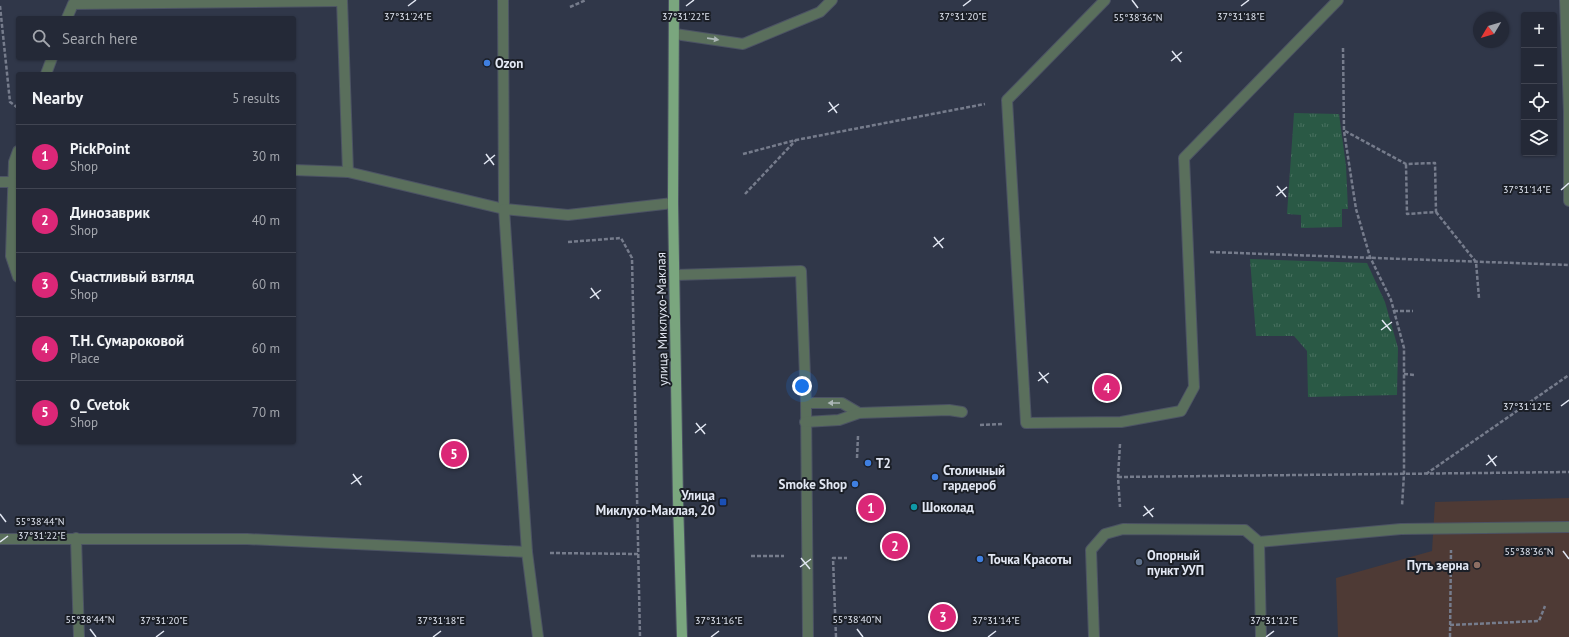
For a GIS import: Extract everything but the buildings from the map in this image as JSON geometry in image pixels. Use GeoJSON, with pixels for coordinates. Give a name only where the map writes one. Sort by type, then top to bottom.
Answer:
{"type":"FeatureCollection","features":[{"type":"Feature","properties":{"kind":"main road","name":"улица Миклухо-Маклая"},"geometry":{"type":"LineString","coordinates":[[674,0],[674,203],[678,500],[682,637]]}},
{"type":"Feature","properties":{"kind":"lane"},"geometry":{"type":"LineString","coordinates":[[503,0],[504,209],[526,552],[538,637]]}},
{"type":"Feature","properties":{"kind":"lane"},"geometry":{"type":"LineString","coordinates":[[674,34],[743,44],[820,12],[832,0]]}},
{"type":"Feature","properties":{"kind":"lane"},"geometry":{"type":"LineString","coordinates":[[1105,0],[1007,100],[1026,423],[1121,422],[1181,411],[1194,387],[1184,158],[1338,0]]}},
{"type":"Feature","properties":{"kind":"lane"},"geometry":{"type":"LineString","coordinates":[[1565,0],[1569,201]]}},
{"type":"Feature","properties":{"kind":"lane"},"geometry":{"type":"LineString","coordinates":[[68,16],[72,4],[342,1],[348,172]]}},
{"type":"Feature","properties":{"kind":"lane"},"geometry":{"type":"LineString","coordinates":[[47,72],[51,60]]}},
{"type":"Feature","properties":{"kind":"lane"},"geometry":{"type":"LineString","coordinates":[[16,156],[14,162],[11,256],[16,271]]}},
{"type":"Feature","properties":{"kind":"lane"},"geometry":{"type":"LineString","coordinates":[[296,170],[348,172],[504,209],[568,215],[674,203]]}},
{"type":"Feature","properties":{"kind":"lane"},"geometry":{"type":"LineString","coordinates":[[0,182],[13,182]]}},
{"type":"Feature","properties":{"kind":"lane"},"geometry":{"type":"LineString","coordinates":[[675,275],[801,271],[806,403],[806,556],[808,637]]}},
{"type":"Feature","properties":{"kind":"lane"},"geometry":{"type":"LineString","coordinates":[[806,403],[842,403],[859,413]]}},
{"type":"Feature","properties":{"kind":"lane"},"geometry":{"type":"LineString","coordinates":[[806,422],[839,420],[859,413],[949,410],[962,412]]}},
{"type":"Feature","properties":{"kind":"lane"},"geometry":{"type":"LineString","coordinates":[[1258,542],[1401,529],[1569,527]]}},
{"type":"Feature","properties":{"kind":"lane"},"geometry":{"type":"LineString","coordinates":[[1094,637],[1090,550],[1105,534],[1123,529],[1245,530],[1258,542],[1261,637]]}},
{"type":"Feature","properties":{"kind":"lane"},"geometry":{"type":"LineString","coordinates":[[0,539],[76,538],[247,540],[526,552]]}},
{"type":"Feature","properties":{"kind":"lane"},"geometry":{"type":"LineString","coordinates":[[76,538],[79,637]]}},
{"type":"Feature","properties":{"kind":"path"},"geometry":{"type":"LineString","coordinates":[[570,7],[586,0]]}},
{"type":"Feature","properties":{"kind":"path"},"geometry":{"type":"LineString","coordinates":[[0,6],[10,102],[16,106]]}},
{"type":"Feature","properties":{"kind":"path"},"geometry":{"type":"LineString","coordinates":[[1344,48],[1344,131],[1356,209],[1370,257],[1391,300],[1404,348],[1404,474],[1401,529]]}},
{"type":"Feature","properties":{"kind":"path"},"geometry":{"type":"LineString","coordinates":[[743,154],[796,140],[1007,100]]}},
{"type":"Feature","properties":{"kind":"path"},"geometry":{"type":"LineString","coordinates":[[1344,131],[1406,164],[1435,162],[1436,212],[1476,262],[1479,298]]}},
{"type":"Feature","properties":{"kind":"path"},"geometry":{"type":"LineString","coordinates":[[745,194],[796,140]]}},
{"type":"Feature","properties":{"kind":"path"},"geometry":{"type":"LineString","coordinates":[[1406,164],[1407,214],[1436,212]]}},
{"type":"Feature","properties":{"kind":"path"},"geometry":{"type":"LineString","coordinates":[[568,242],[620,238],[632,258],[640,637]]}},
{"type":"Feature","properties":{"kind":"path"},"geometry":{"type":"LineString","coordinates":[[1188,252],[1370,257],[1569,265]]}},
{"type":"Feature","properties":{"kind":"path"},"geometry":{"type":"LineString","coordinates":[[1394,311],[1413,311]]}},
{"type":"Feature","properties":{"kind":"path"},"geometry":{"type":"LineString","coordinates":[[1404,374],[1415,375]]}},
{"type":"Feature","properties":{"kind":"path"},"geometry":{"type":"LineString","coordinates":[[1425,474],[1569,375]]}},
{"type":"Feature","properties":{"kind":"path"},"geometry":{"type":"LineString","coordinates":[[962,412],[973,425],[1026,423]]}},
{"type":"Feature","properties":{"kind":"path"},"geometry":{"type":"LineString","coordinates":[[1121,422],[1118,477],[1123,529]]}},
{"type":"Feature","properties":{"kind":"path"},"geometry":{"type":"LineString","coordinates":[[1118,477],[1569,472]]}},
{"type":"Feature","properties":{"kind":"path"},"geometry":{"type":"LineString","coordinates":[[1450,529],[1450,637]]}},
{"type":"Feature","properties":{"kind":"path"},"geometry":{"type":"LineString","coordinates":[[526,552],[638,554]]}},
{"type":"Feature","properties":{"kind":"path"},"geometry":{"type":"LineString","coordinates":[[751,556],[806,556]]}},
{"type":"Feature","properties":{"kind":"path"},"geometry":{"type":"LineString","coordinates":[[836,637],[833,558],[847,558]]}},
{"type":"Feature","properties":{"kind":"path"},"geometry":{"type":"LineString","coordinates":[[1450,625],[1539,621],[1545,606]]}},
{"type":"Feature","properties":{"kind":"shaded area","name":"Путь зерна"},"geometry":{"type":"Polygon","coordinates":[[[1569,498],[1569,637],[1338,637],[1336,578],[1432,551],[1435,502],[1569,498]]]}},
{"type":"Feature","properties":{"kind":"green space"},"geometry":{"type":"Polygon","coordinates":[[[1294,113],[1339,114],[1346,166],[1348,209],[1342,209],[1342,227],[1301,228],[1301,215],[1287,214],[1294,113]]]}},
{"type":"Feature","properties":{"kind":"green space"},"geometry":{"type":"Polygon","coordinates":[[[1250,259],[1367,263],[1385,302],[1398,348],[1397,395],[1308,397],[1307,351],[1294,336],[1256,336],[1250,259]]]}},
{"type":"Feature","properties":{"kind":"place","name":"Ozon"},"geometry":{"type":"Point","coordinates":[487,63]}},
{"type":"Feature","properties":{"kind":"place","name":"Т.Н. Сумароковой"},"geometry":{"type":"Point","coordinates":[1107,388]}},
{"type":"Feature","properties":{"kind":"place","name":"O_Cvetok"},"geometry":{"type":"Point","coordinates":[454,454]}},
{"type":"Feature","properties":{"kind":"place","name":"T2"},"geometry":{"type":"Point","coordinates":[868,463]}},
{"type":"Feature","properties":{"kind":"place","name":"Столичный гардероб"},"geometry":{"type":"Point","coordinates":[935,477]}},
{"type":"Feature","properties":{"kind":"place","name":"Smoke Shop"},"geometry":{"type":"Point","coordinates":[855,484]}},
{"type":"Feature","properties":{"kind":"place","name":"Улица Миклухо-Маклая, 20"},"geometry":{"type":"Point","coordinates":[723,502]}},
{"type":"Feature","properties":{"kind":"place","name":"Шоколад"},"geometry":{"type":"Point","coordinates":[914,507]}},
{"type":"Feature","properties":{"kind":"place","name":"PickPoint"},"geometry":{"type":"Point","coordinates":[871,508]}},
{"type":"Feature","properties":{"kind":"place","name":"Динозаврик"},"geometry":{"type":"Point","coordinates":[895,546]}},
{"type":"Feature","properties":{"kind":"place","name":"Точка Красоты"},"geometry":{"type":"Point","coordinates":[980,559]}},
{"type":"Feature","properties":{"kind":"place","name":"Опорный пункт УУП"},"geometry":{"type":"Point","coordinates":[1139,562]}},
{"type":"Feature","properties":{"kind":"place","name":"Путь зерна"},"geometry":{"type":"Point","coordinates":[1477,565]}},
{"type":"Feature","properties":{"kind":"place","name":"Счастливый взгляд"},"geometry":{"type":"Point","coordinates":[943,617]}}]}
